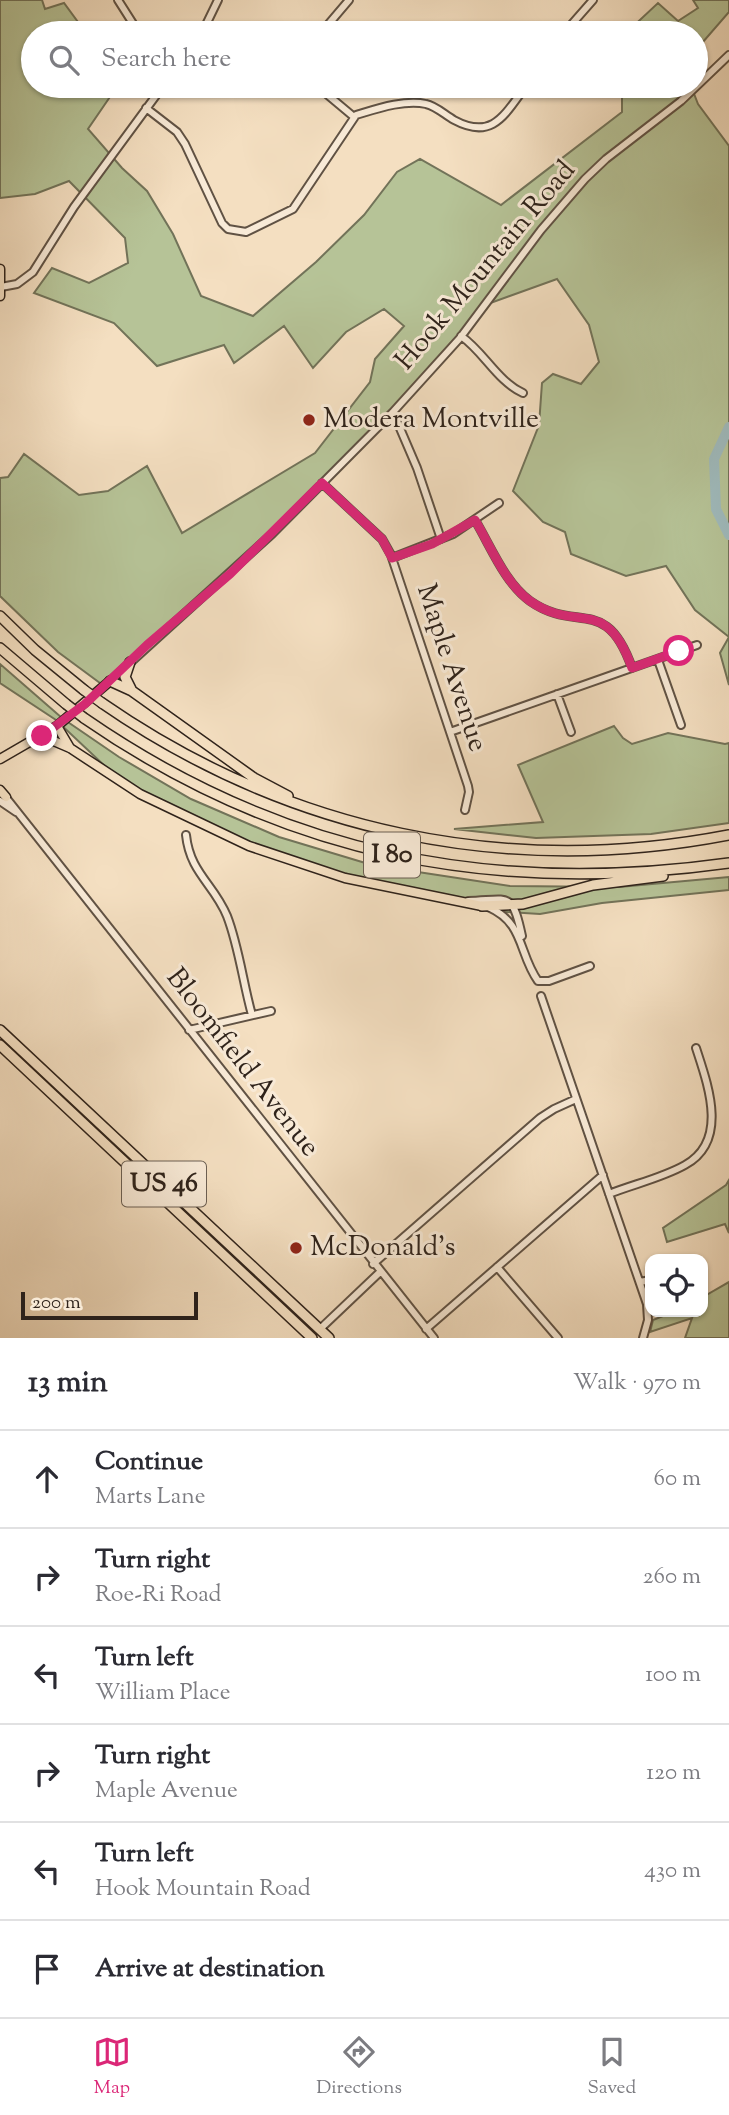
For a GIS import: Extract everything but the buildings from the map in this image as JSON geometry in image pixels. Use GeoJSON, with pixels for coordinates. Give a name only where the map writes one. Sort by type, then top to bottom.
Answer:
{"type":"FeatureCollection","features":[{"type":"Feature","properties":{"kind":"highway","name":"I 80"},"geometry":{"type":"LineString","coordinates":[[0,616],[35,650],[84,690],[164,743],[211,768],[272,795],[334,817],[442,842],[531,851],[575,852],[642,848],[729,835]]}},
{"type":"Feature","properties":{"kind":"highway","name":"I 80"},"geometry":{"type":"LineString","coordinates":[[0,648],[84,718],[162,768],[221,798],[307,832],[394,856],[462,867],[553,874],[621,874],[729,863]]}},
{"type":"Feature","properties":{"kind":"highway"},"geometry":{"type":"LineString","coordinates":[[130,662],[125,677],[132,691]]}},
{"type":"Feature","properties":{"kind":"highway"},"geometry":{"type":"LineString","coordinates":[[110,681],[132,691],[254,778],[334,817]]}},
{"type":"Feature","properties":{"kind":"highway"},"geometry":{"type":"LineString","coordinates":[[482,906],[513,905],[593,885],[729,863]]}},
{"type":"Feature","properties":{"kind":"highway","name":"US 46"},"geometry":{"type":"LineString","coordinates":[[0,1030],[329,1338]]}},
{"type":"Feature","properties":{"kind":"highway","name":"US 46"},"geometry":{"type":"LineString","coordinates":[[0,1045],[312,1338]]}},
{"type":"Feature","properties":{"kind":"main road"},"geometry":{"type":"LineString","coordinates":[[0,269],[1,292]]}},
{"type":"Feature","properties":{"kind":"main road","name":"Hook Mountain Road"},"geometry":{"type":"LineString","coordinates":[[0,759],[57,726],[110,681]]}},
{"type":"Feature","properties":{"kind":"main road"},"geometry":{"type":"LineString","coordinates":[[57,726],[70,748]]}},
{"type":"Feature","properties":{"kind":"main road"},"geometry":{"type":"LineString","coordinates":[[42,736],[70,748],[140,794],[249,846],[345,878],[482,906]]}},
{"type":"Feature","properties":{"kind":"street"},"geometry":{"type":"LineString","coordinates":[[118,0],[131,21]]}},
{"type":"Feature","properties":{"kind":"street"},"geometry":{"type":"LineString","coordinates":[[208,21],[218,0]]}},
{"type":"Feature","properties":{"kind":"street"},"geometry":{"type":"LineString","coordinates":[[331,21],[349,0]]}},
{"type":"Feature","properties":{"kind":"street"},"geometry":{"type":"LineString","coordinates":[[575,21],[593,0]]}},
{"type":"Feature","properties":{"kind":"street","name":"Hook Mountain Road"},"geometry":{"type":"LineString","coordinates":[[708,75],[729,55]]}},
{"type":"Feature","properties":{"kind":"street"},"geometry":{"type":"LineString","coordinates":[[1,292],[33,272],[74,207],[154,98]]}},
{"type":"Feature","properties":{"kind":"street"},"geometry":{"type":"LineString","coordinates":[[331,98],[354,117]]}},
{"type":"Feature","properties":{"kind":"street"},"geometry":{"type":"LineString","coordinates":[[146,108],[177,132],[185,144],[222,223],[228,229],[246,232],[267,224],[298,204],[354,117],[370,111],[417,103],[434,107],[469,127],[486,128],[500,120],[517,98]]}},
{"type":"Feature","properties":{"kind":"street","name":"Hook Mountain Road"},"geometry":{"type":"LineString","coordinates":[[110,681],[230,574],[393,412],[461,336],[541,230],[586,179],[606,159],[684,98]]}},
{"type":"Feature","properties":{"kind":"street"},"geometry":{"type":"LineString","coordinates":[[461,336],[480,351],[509,386],[523,393]]}},
{"type":"Feature","properties":{"kind":"street"},"geometry":{"type":"LineString","coordinates":[[393,412],[417,468],[442,539]]}},
{"type":"Feature","properties":{"kind":"street","name":"Maple Avenue"},"geometry":{"type":"LineString","coordinates":[[322,483],[382,539],[392,558],[470,792],[465,810]]}},
{"type":"Feature","properties":{"kind":"street"},"geometry":{"type":"LineString","coordinates":[[392,558],[442,539],[499,503]]}},
{"type":"Feature","properties":{"kind":"street"},"geometry":{"type":"LineString","coordinates":[[475,520],[507,575],[523,595],[543,608],[594,620],[609,627],[625,650],[632,668]]}},
{"type":"Feature","properties":{"kind":"street"},"geometry":{"type":"LineString","coordinates":[[450,732],[697,645]]}},
{"type":"Feature","properties":{"kind":"street"},"geometry":{"type":"LineString","coordinates":[[658,660],[681,725]]}},
{"type":"Feature","properties":{"kind":"street"},"geometry":{"type":"LineString","coordinates":[[557,694],[571,732]]}},
{"type":"Feature","properties":{"kind":"street","name":"Bloomfield Avenue"},"geometry":{"type":"LineString","coordinates":[[2,795],[434,1338]]}},
{"type":"Feature","properties":{"kind":"street"},"geometry":{"type":"LineString","coordinates":[[186,835],[188,852],[194,866],[226,915],[252,1015]]}},
{"type":"Feature","properties":{"kind":"street"},"geometry":{"type":"LineString","coordinates":[[454,900],[504,898],[513,905],[533,974],[541,982],[590,966]]}},
{"type":"Feature","properties":{"kind":"street"},"geometry":{"type":"LineString","coordinates":[[482,906],[494,910],[509,921],[524,948]]}},
{"type":"Feature","properties":{"kind":"street"},"geometry":{"type":"LineString","coordinates":[[541,996],[640,1282],[645,1304]]}},
{"type":"Feature","properties":{"kind":"street"},"geometry":{"type":"LineString","coordinates":[[189,1030],[271,1011]]}},
{"type":"Feature","properties":{"kind":"street"},"geometry":{"type":"LineString","coordinates":[[609,1194],[687,1165],[706,1144],[712,1129],[713,1112],[696,1048]]}},
{"type":"Feature","properties":{"kind":"street"},"geometry":{"type":"LineString","coordinates":[[373,1264],[540,1118],[576,1099]]}},
{"type":"Feature","properties":{"kind":"street"},"geometry":{"type":"LineString","coordinates":[[426,1329],[603,1175]]}},
{"type":"Feature","properties":{"kind":"street"},"geometry":{"type":"LineString","coordinates":[[497,1268],[558,1338]]}},
{"type":"Feature","properties":{"kind":"street"},"geometry":{"type":"LineString","coordinates":[[320,1329],[380,1272]]}},
{"type":"Feature","properties":{"kind":"street"},"geometry":{"type":"LineString","coordinates":[[640,1282],[645,1281]]}},
{"type":"Feature","properties":{"kind":"street"},"geometry":{"type":"LineString","coordinates":[[643,1338],[648,1317]]}},
{"type":"Feature","properties":{"kind":"green space"},"geometry":{"type":"Polygon","coordinates":[[[0,0],[42,0],[45,9],[64,3],[77,21],[21,21],[21,98],[109,98],[88,129],[122,168],[147,191],[173,234],[201,296],[253,316],[316,262],[364,215],[397,172],[420,159],[501,205],[622,112],[622,98],[696,98],[729,146],[729,637],[695,610],[666,566],[626,576],[571,554],[565,532],[543,522],[513,491],[539,425],[542,383],[553,374],[581,384],[599,362],[589,325],[557,279],[482,306],[427,376],[268,540],[104,686],[58,652],[0,596],[0,478],[8,477],[24,454],[79,495],[108,491],[147,466],[182,533],[315,453],[370,382],[375,359],[404,326],[384,309],[346,332],[313,368],[284,326],[234,363],[224,345],[157,366],[114,323],[34,293],[52,268],[89,283],[128,263],[125,238],[69,181],[35,194],[0,198],[0,0]]]}},
{"type":"Feature","properties":{"kind":"green space"},"geometry":{"type":"Polygon","coordinates":[[[693,0],[729,0],[729,12],[708,36],[708,21],[678,21],[698,8],[693,0]]]}},
{"type":"Feature","properties":{"kind":"green space"},"geometry":{"type":"Polygon","coordinates":[[[658,3],[678,21],[639,21],[658,3]]]}},
{"type":"Feature","properties":{"kind":"green space"},"geometry":{"type":"Polygon","coordinates":[[[729,637],[729,685],[720,653],[729,637]]]}},
{"type":"Feature","properties":{"kind":"green space"},"geometry":{"type":"Polygon","coordinates":[[[0,664],[62,718],[119,757],[191,799],[279,837],[372,865],[510,886],[619,887],[729,877],[729,890],[602,903],[540,914],[489,911],[392,890],[247,846],[125,785],[56,720],[0,683],[0,664]]]}},
{"type":"Feature","properties":{"kind":"green space"},"geometry":{"type":"Polygon","coordinates":[[[614,726],[623,738],[632,744],[668,733],[729,743],[729,823],[651,834],[536,838],[454,829],[543,822],[518,765],[614,726]]]}},
{"type":"Feature","properties":{"kind":"green space"},"geometry":{"type":"Polygon","coordinates":[[[729,1180],[729,1233],[725,1224],[667,1242],[663,1228],[726,1185],[729,1180]]]}},
{"type":"Feature","properties":{"kind":"green space"},"geometry":{"type":"Polygon","coordinates":[[[729,1282],[729,1338],[685,1338],[692,1318],[650,1332],[653,1320],[660,1317],[708,1317],[708,1294],[729,1282]]]}},
{"type":"Feature","properties":{"kind":"waterway"},"geometry":{"type":"LineString","coordinates":[[729,427],[714,459],[716,509],[729,535]]}},
{"type":"Feature","properties":{"kind":"place","name":"Modera Montville"},"geometry":{"type":"Point","coordinates":[309,420]}},
{"type":"Feature","properties":{"kind":"place","name":"McDonald's"},"geometry":{"type":"Point","coordinates":[296,1248]}},
{"type":"Feature","properties":{"kind":"route"},"geometry":{"type":"LineString","coordinates":[[42,736],[85,704],[147,645],[230,574],[322,483],[382,539],[392,558],[432,544],[475,520],[507,575],[523,595],[543,608],[594,620],[609,627],[619,639],[632,668],[679,651]]}}]}
